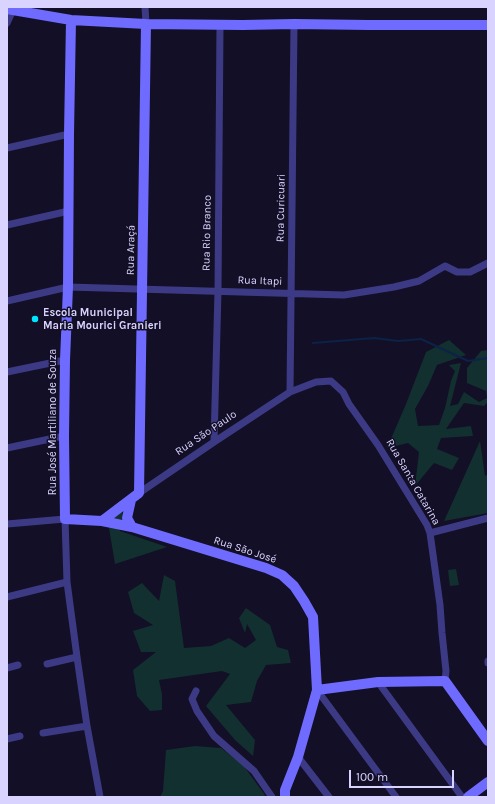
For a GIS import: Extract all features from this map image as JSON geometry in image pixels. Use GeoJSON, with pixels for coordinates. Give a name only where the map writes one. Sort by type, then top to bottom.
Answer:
{"type":"FeatureCollection","features":[{"type":"Feature","properties":{"kind":"street","name":"Rua Araçá"},"geometry":{"type":"LineString","coordinates":[[139,493],[143,289],[145,7]]}},
{"type":"Feature","properties":{"kind":"street"},"geometry":{"type":"LineString","coordinates":[[7,23],[10,9],[71,20],[146,24],[488,25]]}},
{"type":"Feature","properties":{"kind":"street","name":"Rua José Martiliano de Souza"},"geometry":{"type":"LineString","coordinates":[[71,20],[68,288],[64,436],[67,582],[87,726],[99,797]]}},
{"type":"Feature","properties":{"kind":"street","name":"Rua Curicuari"},"geometry":{"type":"LineString","coordinates":[[290,392],[294,24]]}},
{"type":"Feature","properties":{"kind":"street","name":"Rua Rio Branco"},"geometry":{"type":"LineString","coordinates":[[214,442],[218,291],[220,25]]}},
{"type":"Feature","properties":{"kind":"street"},"geometry":{"type":"LineString","coordinates":[[7,148],[69,134]]}},
{"type":"Feature","properties":{"kind":"street"},"geometry":{"type":"LineString","coordinates":[[7,225],[69,211]]}},
{"type":"Feature","properties":{"kind":"street","name":"Rua Itapi"},"geometry":{"type":"LineString","coordinates":[[7,300],[68,288],[344,294],[394,287],[419,281],[445,266],[457,272],[470,272],[488,263]]}},
{"type":"Feature","properties":{"kind":"street"},"geometry":{"type":"LineString","coordinates":[[7,372],[65,360]]}},
{"type":"Feature","properties":{"kind":"street","name":"Rua São Paulo"},"geometry":{"type":"LineString","coordinates":[[102,521],[139,493],[290,392],[316,382],[331,381]]}},
{"type":"Feature","properties":{"kind":"street","name":"Rua Santa Catarina"},"geometry":{"type":"LineString","coordinates":[[331,381],[343,392],[349,404],[378,445],[423,519],[430,534],[440,605],[446,671],[445,681]]}},
{"type":"Feature","properties":{"kind":"street"},"geometry":{"type":"LineString","coordinates":[[7,448],[64,436]]}},
{"type":"Feature","properties":{"kind":"street"},"geometry":{"type":"LineString","coordinates":[[130,500],[127,518],[132,527]]}},
{"type":"Feature","properties":{"kind":"street"},"geometry":{"type":"LineString","coordinates":[[430,534],[488,518]]}},
{"type":"Feature","properties":{"kind":"street"},"geometry":{"type":"LineString","coordinates":[[7,524],[65,519]]}},
{"type":"Feature","properties":{"kind":"street","name":"Rua São José"},"geometry":{"type":"LineString","coordinates":[[65,519],[102,521],[132,527],[266,568],[282,575],[294,586],[313,617],[317,690],[298,757],[285,790],[285,797]]}},
{"type":"Feature","properties":{"kind":"street"},"geometry":{"type":"LineString","coordinates":[[7,597],[67,582]]}},
{"type":"Feature","properties":{"kind":"street"},"geometry":{"type":"LineString","coordinates":[[47,664],[77,657]]}},
{"type":"Feature","properties":{"kind":"street"},"geometry":{"type":"LineString","coordinates":[[7,668],[18,665]]}},
{"type":"Feature","properties":{"kind":"street"},"geometry":{"type":"LineString","coordinates":[[396,797],[317,690],[378,682],[445,681],[488,741]]}},
{"type":"Feature","properties":{"kind":"street"},"geometry":{"type":"LineString","coordinates":[[378,682],[462,797]]}},
{"type":"Feature","properties":{"kind":"street"},"geometry":{"type":"LineString","coordinates":[[196,691],[192,699],[197,711],[214,736],[254,771],[272,797]]}},
{"type":"Feature","properties":{"kind":"street"},"geometry":{"type":"LineString","coordinates":[[43,733],[87,726]]}},
{"type":"Feature","properties":{"kind":"street"},"geometry":{"type":"LineString","coordinates":[[7,739],[20,736]]}},
{"type":"Feature","properties":{"kind":"street"},"geometry":{"type":"LineString","coordinates":[[298,757],[329,797]]}},
{"type":"Feature","properties":{"kind":"street"},"geometry":{"type":"LineString","coordinates":[[468,797],[488,782]]}},
{"type":"Feature","properties":{"kind":"green space"},"geometry":{"type":"Polygon","coordinates":[[[449,340],[466,355],[437,365],[428,386],[415,409],[418,426],[439,425],[455,371],[449,365],[461,363],[450,406],[458,404],[464,392],[479,402],[487,398],[486,391],[467,383],[467,368],[481,351],[488,350],[488,402],[484,406],[464,403],[446,429],[471,426],[473,436],[441,438],[437,449],[459,458],[452,470],[434,463],[415,486],[419,452],[408,443],[387,448],[426,352],[449,340]]]}},
{"type":"Feature","properties":{"kind":"green space"},"geometry":{"type":"Polygon","coordinates":[[[480,441],[485,476],[488,474],[488,513],[444,521],[480,441]]]}},
{"type":"Feature","properties":{"kind":"green space"},"geometry":{"type":"Polygon","coordinates":[[[122,510],[123,519],[115,519],[120,531],[167,547],[115,564],[109,528],[113,517],[122,510]]]}},
{"type":"Feature","properties":{"kind":"green space"},"geometry":{"type":"Polygon","coordinates":[[[456,569],[459,585],[450,586],[448,570],[456,569]]]}},
{"type":"Feature","properties":{"kind":"green space"},"geometry":{"type":"Polygon","coordinates":[[[164,575],[175,581],[184,648],[211,646],[229,638],[245,648],[256,640],[247,624],[245,633],[239,618],[246,608],[270,625],[277,647],[288,650],[291,663],[266,665],[257,681],[251,702],[226,705],[255,740],[253,756],[235,740],[206,706],[230,674],[222,671],[159,680],[162,694],[162,710],[150,711],[137,696],[133,670],[156,652],[141,652],[133,631],[153,625],[134,613],[128,592],[142,583],[159,601],[164,575]]]}},
{"type":"Feature","properties":{"kind":"green space"},"geometry":{"type":"Polygon","coordinates":[[[195,746],[221,748],[243,765],[265,795],[264,797],[160,797],[163,791],[166,750],[195,746]]]}},
{"type":"Feature","properties":{"kind":"waterway"},"geometry":{"type":"LineString","coordinates":[[313,343],[374,338],[398,341],[421,339],[468,361],[488,358]]}},
{"type":"Feature","properties":{"kind":"place","name":"Escola Municipal Maria Mourici Granieri"},"geometry":{"type":"Point","coordinates":[35,319]}}]}
